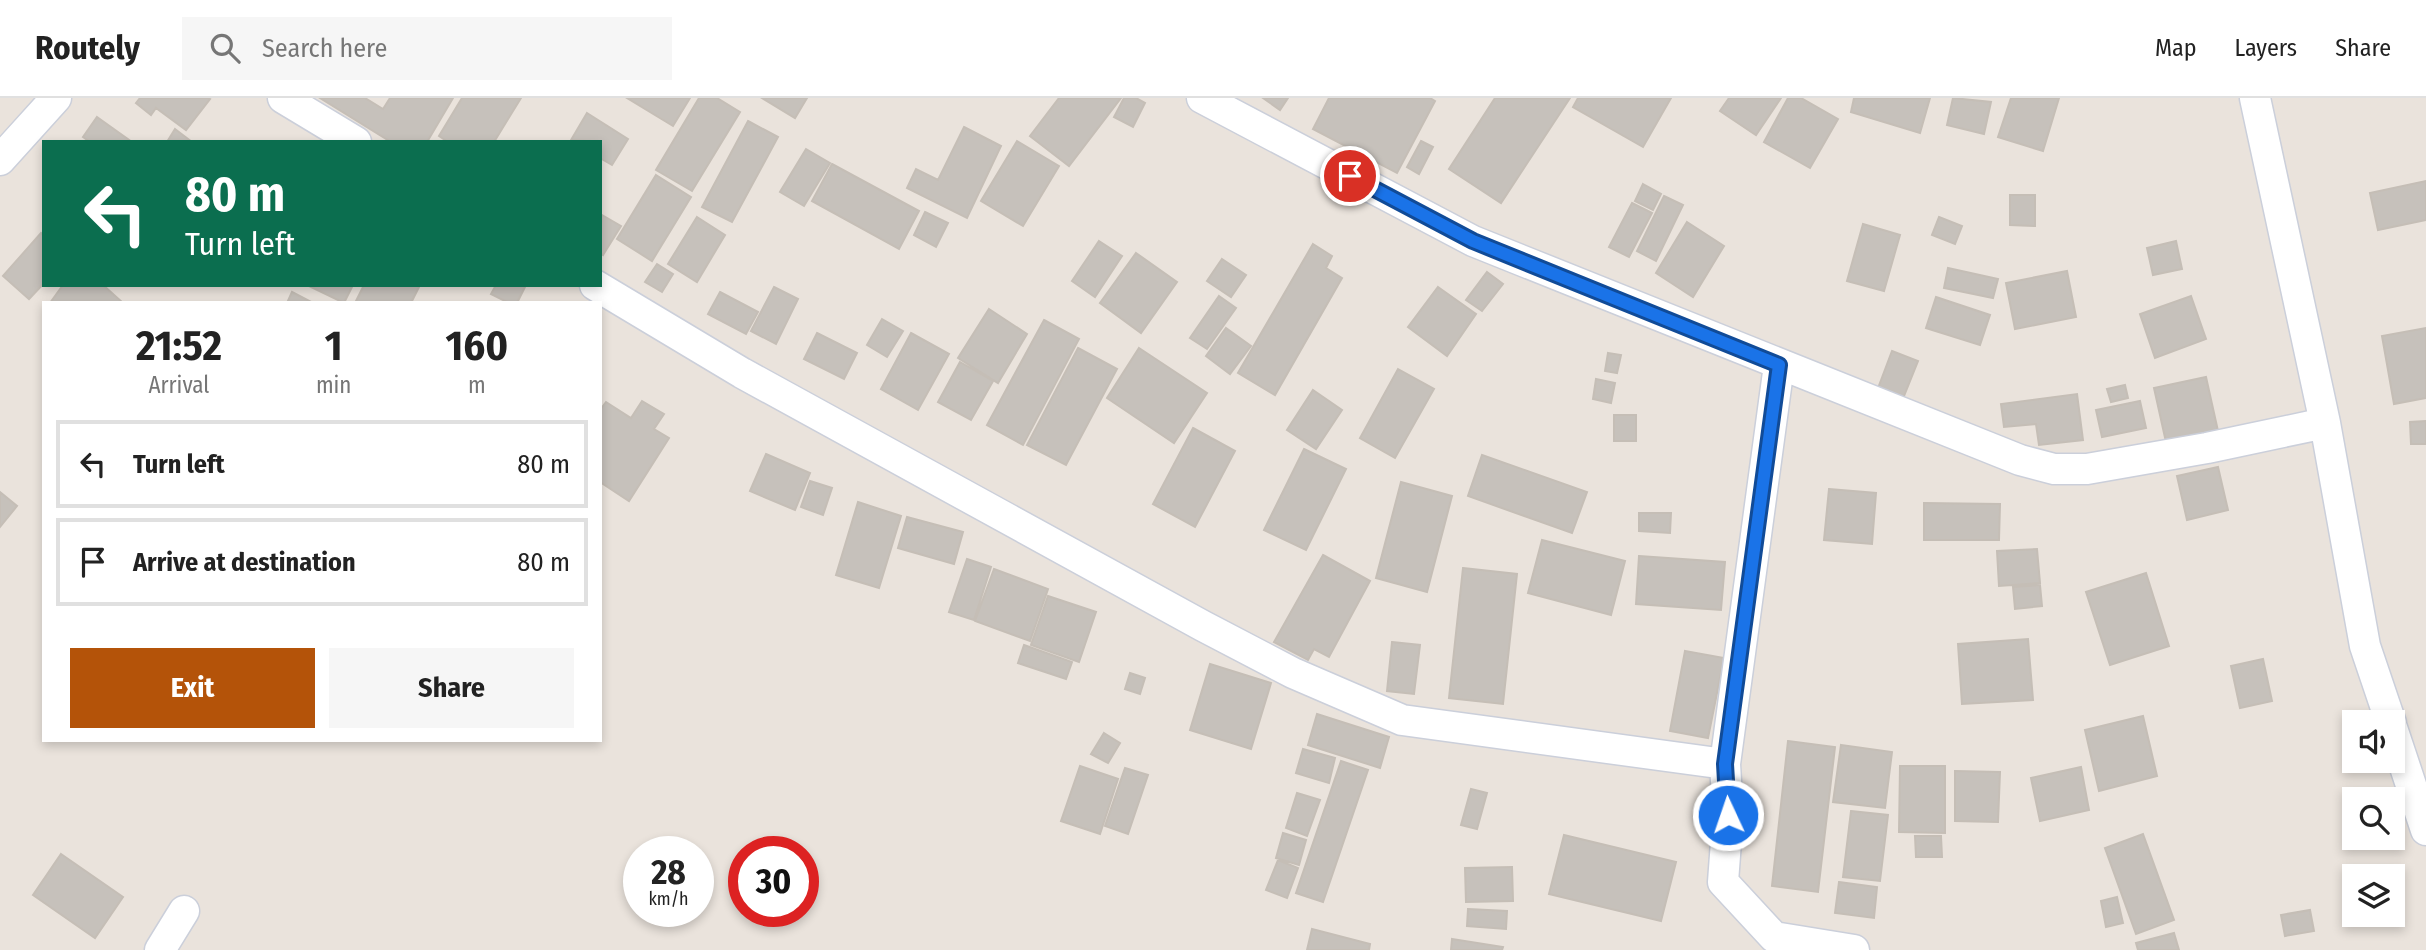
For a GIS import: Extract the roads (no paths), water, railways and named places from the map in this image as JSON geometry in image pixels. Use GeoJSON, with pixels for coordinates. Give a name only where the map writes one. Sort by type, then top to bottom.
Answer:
{"type":"FeatureCollection","features":[{"type":"Feature","properties":{"kind":"street"},"geometry":{"type":"LineString","coordinates":[[0,160],[55,98]]}},
{"type":"Feature","properties":{"kind":"street"},"geometry":{"type":"LineString","coordinates":[[283,98],[353,140]]}},
{"type":"Feature","properties":{"kind":"street"},"geometry":{"type":"LineString","coordinates":[[1202,98],[1473,241],[2020,460],[2054,469],[2113,464],[2325,423]]}},
{"type":"Feature","properties":{"kind":"street"},"geometry":{"type":"LineString","coordinates":[[2255,98],[2325,423],[2365,646],[2386,710]]}},
{"type":"Feature","properties":{"kind":"street"},"geometry":{"type":"LineString","coordinates":[[598,287],[742,373],[1203,626],[1293,673],[1402,720],[1725,764]]}},
{"type":"Feature","properties":{"kind":"street"},"geometry":{"type":"LineString","coordinates":[[1779,365],[1725,764],[1728,815],[1723,882],[1774,937],[1854,950]]}},
{"type":"Feature","properties":{"kind":"street"},"geometry":{"type":"LineString","coordinates":[[2405,767],[2426,830]]}},
{"type":"Feature","properties":{"kind":"street"},"geometry":{"type":"LineString","coordinates":[[160,950],[184,911]]}}]}
